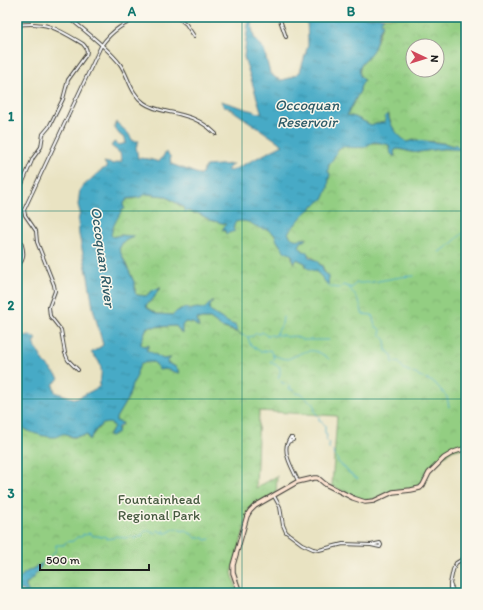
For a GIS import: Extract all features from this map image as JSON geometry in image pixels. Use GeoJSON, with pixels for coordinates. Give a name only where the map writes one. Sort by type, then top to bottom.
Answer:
{"type":"FeatureCollection","features":[{"type":"Feature","properties":{"kind":"street"},"geometry":{"type":"LineString","coordinates":[[68,17],[119,63],[132,90],[144,103],[157,109],[196,119],[216,134]]}},
{"type":"Feature","properties":{"kind":"street"},"geometry":{"type":"LineString","coordinates":[[78,370],[68,360],[61,330],[50,316],[49,307],[55,291],[54,285],[38,244],[36,231],[25,215],[24,210],[101,46],[120,26],[132,20],[144,17]]}},
{"type":"Feature","properties":{"kind":"street"},"geometry":{"type":"LineString","coordinates":[[177,17],[186,24],[194,36]]}},
{"type":"Feature","properties":{"kind":"street"},"geometry":{"type":"LineString","coordinates":[[279,17],[286,37]]}},
{"type":"Feature","properties":{"kind":"street"},"geometry":{"type":"LineString","coordinates":[[17,25],[35,23],[52,27],[83,44],[87,51],[86,55],[68,80],[64,96],[49,127],[43,134],[41,148],[33,158],[17,196]]}},
{"type":"Feature","properties":{"kind":"street"},"geometry":{"type":"LineString","coordinates":[[17,233],[23,249],[22,261],[17,266]]}},
{"type":"Feature","properties":{"kind":"street"},"geometry":{"type":"LineString","coordinates":[[288,442],[286,453],[298,481]]}},
{"type":"Feature","properties":{"kind":"street"},"geometry":{"type":"LineString","coordinates":[[240,593],[233,565],[247,516],[253,508],[298,481],[316,478],[345,495],[363,501],[372,502],[393,492],[420,488],[429,473],[444,458],[454,452],[466,448]]}},
{"type":"Feature","properties":{"kind":"street"},"geometry":{"type":"LineString","coordinates":[[274,496],[280,507],[286,532],[302,544],[312,549],[319,550],[348,544],[371,545]]}},
{"type":"Feature","properties":{"kind":"street"},"geometry":{"type":"LineString","coordinates":[[450,593],[450,584],[454,566],[466,557]]}},
{"type":"Feature","properties":{"kind":"street"},"geometry":{"type":"LineString","coordinates":[[450,584],[454,593]]}},
{"type":"Feature","properties":{"kind":"green space"},"geometry":{"type":"Polygon","coordinates":[[[384,17],[466,17],[466,145],[457,146],[421,141],[407,142],[400,137],[395,130],[389,118],[389,114],[385,122],[371,125],[355,117],[347,115],[360,91],[363,80],[360,76],[360,68],[372,52],[383,24],[381,21],[384,17]]]}},
{"type":"Feature","properties":{"kind":"green space","name":"Fountainhead Regional Park"},"geometry":{"type":"Polygon","coordinates":[[[371,143],[389,145],[393,156],[395,156],[394,151],[397,149],[416,152],[466,148],[466,447],[450,451],[426,473],[419,488],[392,491],[370,501],[357,498],[332,486],[337,416],[259,411],[256,488],[277,476],[276,493],[250,509],[232,573],[238,593],[29,593],[26,584],[32,579],[42,565],[41,564],[27,572],[17,580],[17,430],[22,427],[32,432],[42,434],[64,433],[70,437],[87,435],[89,440],[100,426],[107,422],[111,423],[114,427],[108,435],[111,436],[116,433],[123,423],[116,421],[116,418],[129,396],[140,363],[153,362],[156,364],[158,369],[169,369],[180,372],[176,367],[167,363],[167,361],[171,358],[163,359],[146,351],[149,346],[148,345],[141,345],[147,327],[176,326],[181,332],[182,326],[185,322],[193,323],[199,327],[197,319],[210,319],[221,327],[238,333],[231,325],[210,311],[209,308],[212,302],[204,309],[180,309],[173,315],[157,314],[147,308],[146,305],[154,298],[158,290],[161,288],[146,296],[137,295],[135,293],[135,284],[119,249],[123,242],[133,237],[120,235],[113,237],[111,235],[113,227],[127,199],[133,199],[146,194],[165,196],[188,211],[198,213],[210,220],[227,224],[223,228],[228,234],[233,229],[235,222],[245,221],[261,226],[274,234],[284,250],[292,255],[294,264],[297,259],[305,263],[306,267],[315,270],[322,276],[327,285],[329,284],[322,265],[299,246],[302,241],[307,239],[293,240],[288,233],[304,214],[317,204],[325,195],[330,174],[328,171],[329,164],[338,149],[343,146],[365,147],[371,143]]]}},
{"type":"Feature","properties":{"kind":"water","name":"Occoquan Reservoir"},"geometry":{"type":"Polygon","coordinates":[[[249,17],[254,37],[264,50],[270,73],[276,78],[282,80],[290,78],[300,72],[308,45],[307,17],[384,17],[381,21],[383,25],[379,32],[375,46],[360,67],[360,76],[364,80],[360,91],[347,115],[355,117],[371,125],[385,122],[385,116],[388,114],[394,130],[407,142],[416,140],[453,146],[455,144],[458,147],[466,145],[466,148],[416,152],[397,149],[394,151],[395,157],[391,154],[389,145],[378,142],[373,142],[365,147],[354,148],[343,146],[338,149],[329,164],[328,171],[330,174],[328,188],[324,198],[304,214],[288,233],[294,239],[307,239],[302,241],[299,246],[303,251],[307,252],[309,257],[318,261],[322,266],[324,272],[329,276],[328,285],[317,273],[307,268],[305,263],[297,259],[294,264],[292,255],[284,251],[275,235],[267,229],[241,221],[235,222],[233,229],[235,231],[226,234],[225,230],[222,230],[226,224],[210,220],[198,213],[188,211],[185,212],[183,207],[165,196],[146,194],[138,198],[127,199],[123,205],[125,209],[122,210],[116,221],[111,235],[113,237],[120,235],[134,236],[123,242],[119,249],[135,284],[135,293],[137,295],[146,296],[153,290],[161,288],[158,290],[154,298],[146,305],[147,308],[157,314],[173,315],[180,309],[204,309],[213,300],[209,308],[210,311],[235,325],[238,332],[242,335],[235,331],[221,327],[210,319],[197,319],[199,328],[193,323],[185,322],[182,326],[182,334],[176,326],[147,327],[141,345],[149,345],[146,350],[163,359],[171,358],[167,361],[167,363],[176,367],[180,373],[168,370],[159,370],[153,362],[141,363],[129,396],[116,418],[116,421],[123,423],[118,427],[117,433],[108,436],[114,427],[112,424],[108,423],[101,425],[89,440],[87,435],[72,437],[63,434],[52,437],[36,434],[22,427],[17,430],[17,415],[19,412],[17,409],[17,333],[24,336],[30,335],[36,339],[33,343],[44,362],[59,378],[53,385],[55,392],[76,399],[99,387],[101,368],[98,361],[91,353],[103,345],[93,308],[79,235],[78,221],[80,212],[78,205],[80,189],[100,171],[107,167],[104,162],[113,164],[122,161],[120,153],[111,146],[114,142],[119,145],[126,143],[125,139],[114,127],[116,122],[128,133],[133,141],[139,141],[136,147],[138,158],[159,162],[166,152],[170,156],[171,164],[201,175],[206,166],[233,164],[227,170],[231,171],[283,145],[229,108],[224,107],[221,101],[262,114],[244,57],[249,17]]]}},
{"type":"Feature","properties":{"kind":"water"},"geometry":{"type":"Polygon","coordinates":[[[41,564],[42,565],[32,579],[26,584],[29,593],[24,592],[22,589],[19,593],[17,593],[17,580],[41,564]]]}},
{"type":"Feature","properties":{"kind":"waterway"},"geometry":{"type":"LineString","coordinates":[[439,252],[466,231]]}},
{"type":"Feature","properties":{"kind":"waterway"},"geometry":{"type":"LineString","coordinates":[[327,284],[331,287],[340,288],[343,285],[352,288],[356,283],[414,276]]}},
{"type":"Feature","properties":{"kind":"waterway"},"geometry":{"type":"LineString","coordinates":[[349,288],[358,300],[362,314],[372,315],[375,326],[381,330],[380,334],[385,339],[386,351],[388,351],[393,358],[392,363],[398,362],[404,369],[435,383],[447,397],[449,407]]}},
{"type":"Feature","properties":{"kind":"waterway"},"geometry":{"type":"LineString","coordinates":[[248,337],[253,336],[256,333],[260,334],[262,332],[267,336],[275,336],[282,324],[283,317]]}},
{"type":"Feature","properties":{"kind":"waterway"},"geometry":{"type":"LineString","coordinates":[[242,335],[248,337],[250,344],[261,352],[270,350],[274,358],[270,362],[280,367],[280,374],[278,378],[282,383],[291,386],[289,389],[294,390],[295,393],[302,394],[314,404],[315,412],[319,417],[319,420],[325,425],[325,433],[327,435],[326,440],[329,443],[329,448],[334,453],[333,455],[349,473],[358,479]]}},
{"type":"Feature","properties":{"kind":"waterway"},"geometry":{"type":"LineString","coordinates":[[277,335],[283,335],[286,337],[294,336],[303,340],[329,340]]}},
{"type":"Feature","properties":{"kind":"waterway"},"geometry":{"type":"LineString","coordinates":[[273,355],[288,359],[306,351],[314,351],[329,359]]}},
{"type":"Feature","properties":{"kind":"waterway"},"geometry":{"type":"LineString","coordinates":[[41,565],[55,552],[56,545],[64,545],[66,542],[73,541],[77,537],[89,533],[93,536],[105,536],[107,539],[116,536],[134,538],[143,536],[142,534],[146,531],[155,533],[159,530],[161,533],[164,530],[164,533],[167,533],[176,528],[181,531],[186,530],[196,538],[204,538],[206,540],[210,539]]}},
{"type":"Feature","properties":{"kind":"water label","name":"Occoquan River"},"geometry":{"type":"Point","coordinates":[103,257]}}]}
